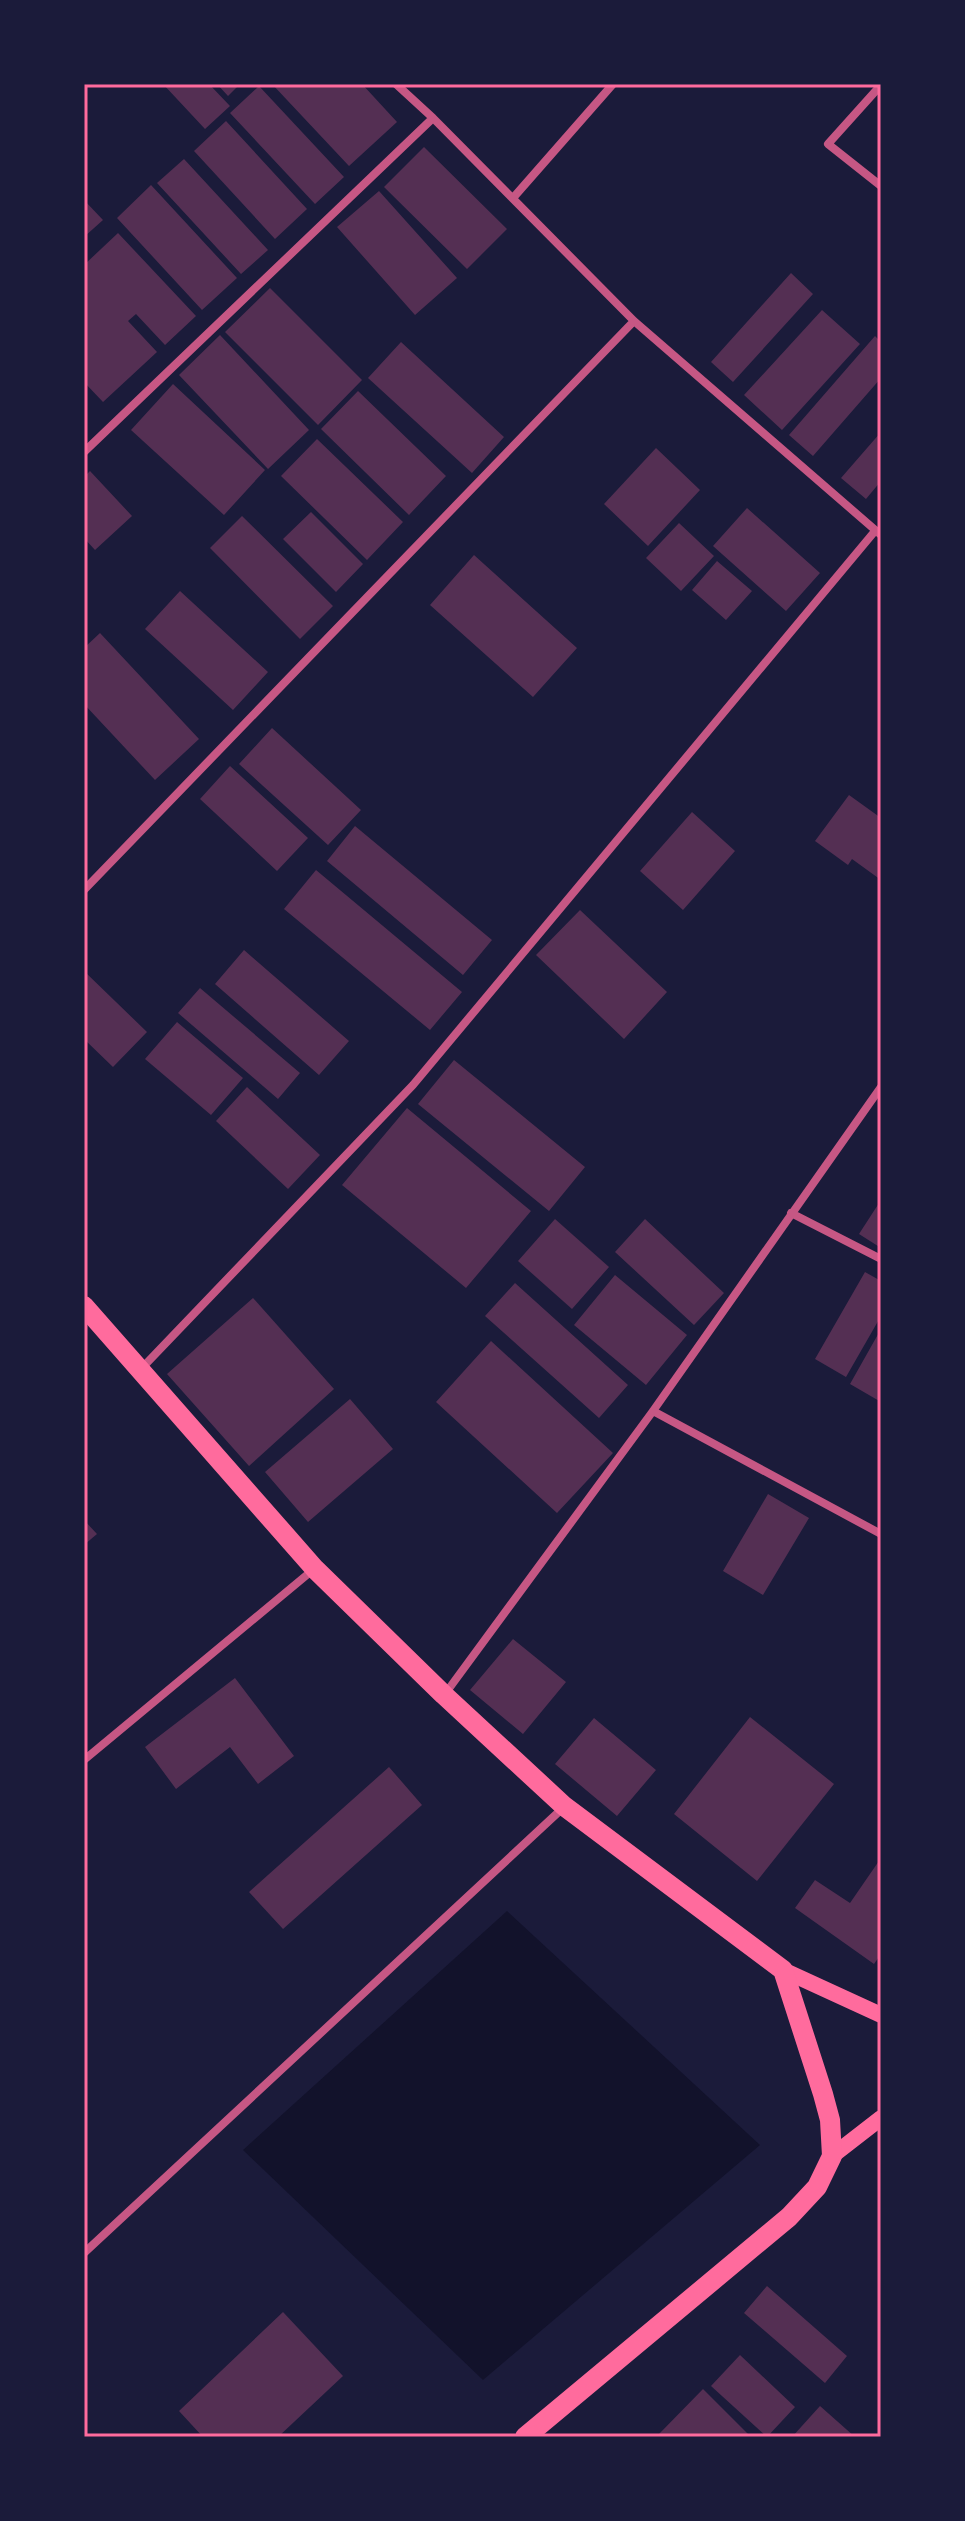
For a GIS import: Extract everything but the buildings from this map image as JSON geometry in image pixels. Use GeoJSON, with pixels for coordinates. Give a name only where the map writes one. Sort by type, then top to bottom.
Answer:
{"type":"FeatureCollection","features":[{"type":"Feature","properties":{"kind":"main road"},"geometry":{"type":"LineString","coordinates":[[84,1306],[315,1569],[564,1806],[783,1970],[881,2015]]}},
{"type":"Feature","properties":{"kind":"main road"},"geometry":{"type":"LineString","coordinates":[[783,1970],[827,2107],[832,2156]]}},
{"type":"Feature","properties":{"kind":"main road"},"geometry":{"type":"LineString","coordinates":[[525,2437],[789,2217],[817,2187],[832,2156],[881,2118]]}},
{"type":"Feature","properties":{"kind":"street"},"geometry":{"type":"LineString","coordinates":[[141,1369],[413,1085],[878,533],[634,321],[396,84]]}},
{"type":"Feature","properties":{"kind":"street"},"geometry":{"type":"LineString","coordinates":[[513,198],[613,84]]}},
{"type":"Feature","properties":{"kind":"street"},"geometry":{"type":"LineString","coordinates":[[881,85],[828,144],[881,186]]}},
{"type":"Feature","properties":{"kind":"street"},"geometry":{"type":"LineString","coordinates":[[84,452],[433,118]]}},
{"type":"Feature","properties":{"kind":"street"},"geometry":{"type":"LineString","coordinates":[[84,890],[634,321]]}},
{"type":"Feature","properties":{"kind":"street"},"geometry":{"type":"LineString","coordinates":[[444,1695],[653,1411],[881,1087]]}},
{"type":"Feature","properties":{"kind":"street"},"geometry":{"type":"LineString","coordinates":[[791,1213],[881,1259]]}},
{"type":"Feature","properties":{"kind":"street"},"geometry":{"type":"LineString","coordinates":[[653,1411],[881,1534]]}},
{"type":"Feature","properties":{"kind":"street"},"geometry":{"type":"LineString","coordinates":[[84,1760],[315,1569]]}},
{"type":"Feature","properties":{"kind":"street"},"geometry":{"type":"LineString","coordinates":[[84,2253],[564,1806]]}},
{"type":"Feature","properties":{"kind":"shaded area"},"geometry":{"type":"Polygon","coordinates":[[[507,1911],[760,2145],[483,2380],[243,2150],[507,1911]]]}}]}
